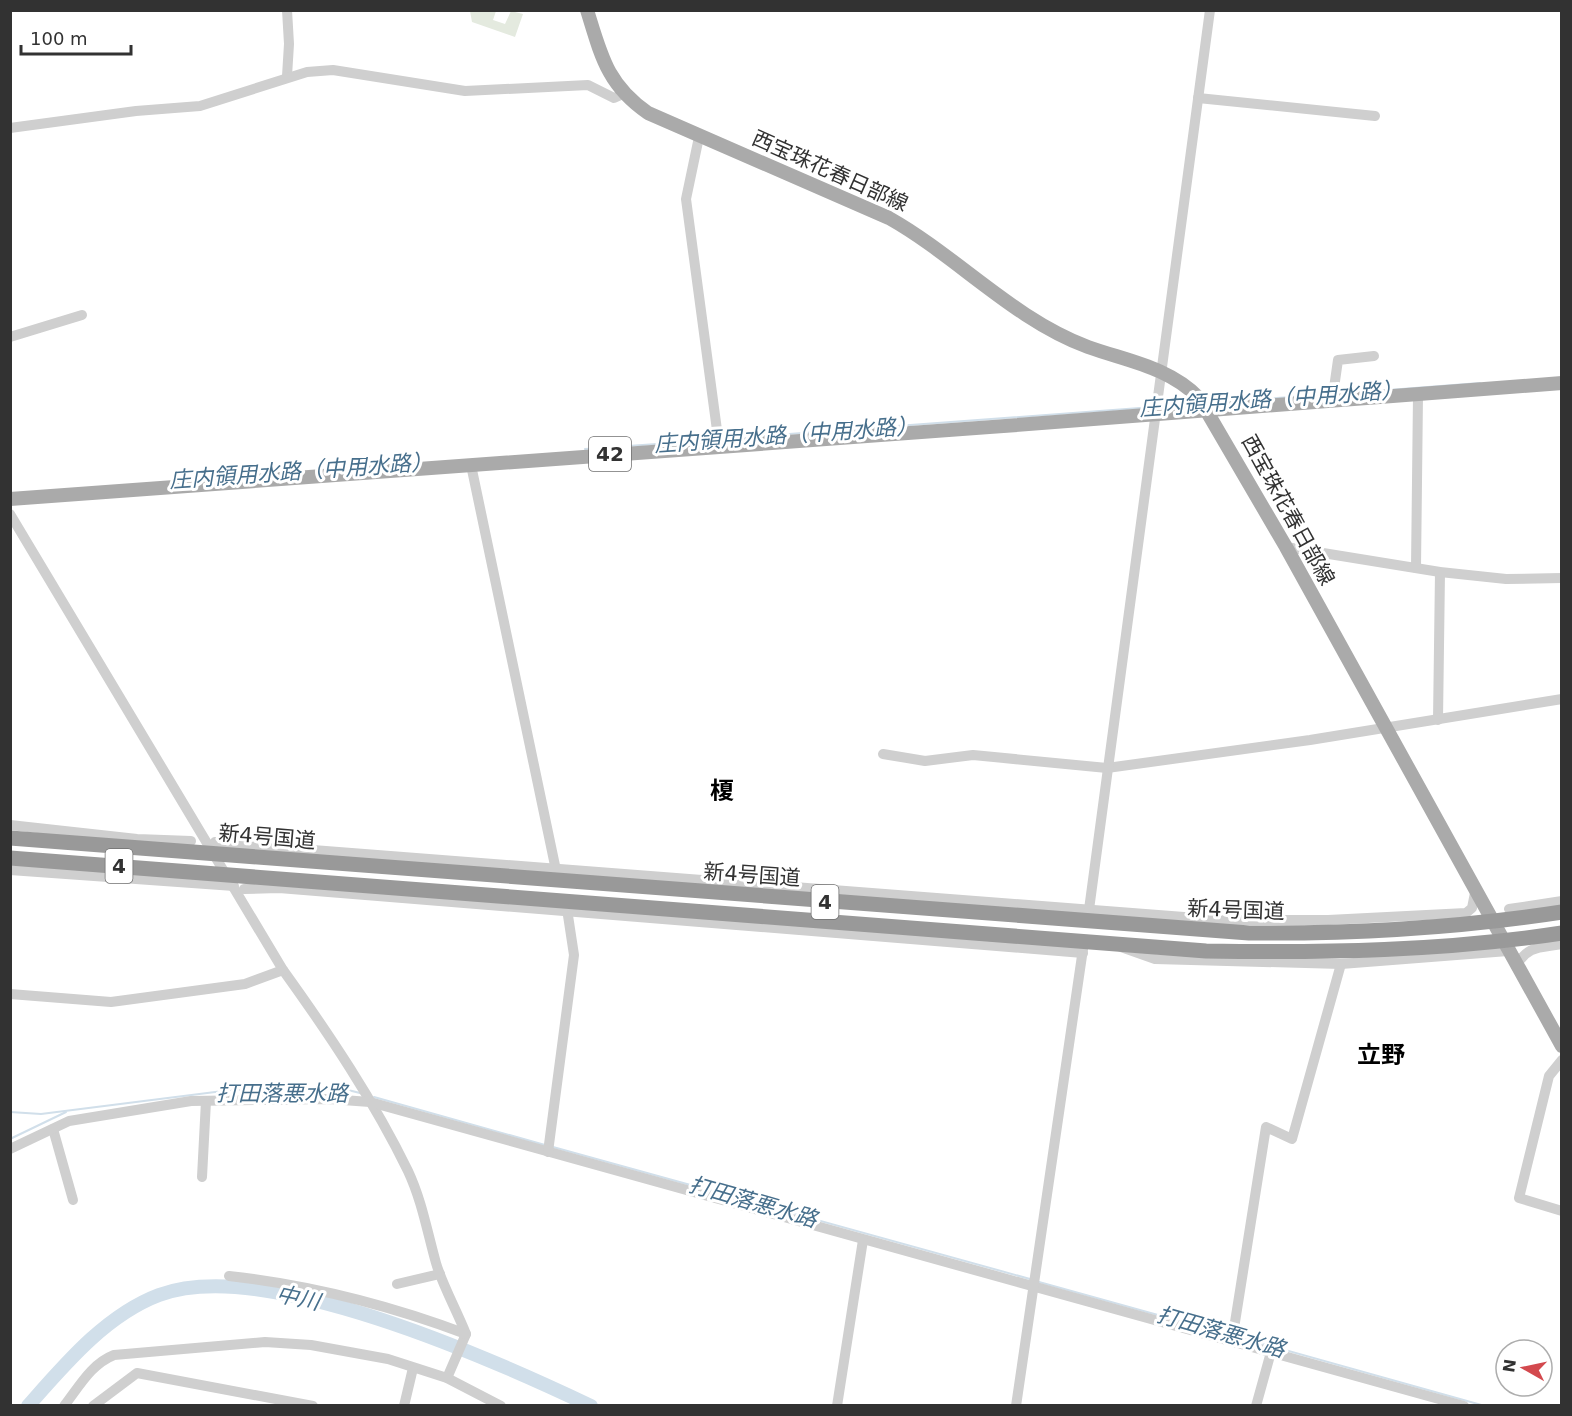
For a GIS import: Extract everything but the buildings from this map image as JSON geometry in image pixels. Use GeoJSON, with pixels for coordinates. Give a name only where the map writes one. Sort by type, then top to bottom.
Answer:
{"type":"FeatureCollection","features":[{"type":"Feature","properties":{"kind":"highway","name":"新4号国道"},"geometry":{"type":"LineString","coordinates":[[10,838],[215,848],[1089,916],[1202,931],[1365,932],[1491,922],[1531,911],[1562,912]]}},
{"type":"Feature","properties":{"kind":"highway","name":"新4号国道"},"geometry":{"type":"LineString","coordinates":[[10,858],[235,883],[291,885],[1084,948],[1114,944],[1206,951],[1462,950],[1505,946],[1562,933]]}},
{"type":"Feature","properties":{"kind":"main road","name":"西宝珠花春日部線"},"geometry":{"type":"LineString","coordinates":[[586,10],[602,60],[623,94],[648,113],[889,218],[1053,332],[1160,371],[1184,384],[1209,412],[1286,547],[1475,894],[1562,1046]]}},
{"type":"Feature","properties":{"kind":"main road","name":"42"},"geometry":{"type":"LineString","coordinates":[[10,499],[1156,416],[1562,383]]}},
{"type":"Feature","properties":{"kind":"street"},"geometry":{"type":"LineString","coordinates":[[287,10],[289,44],[287,76]]}},
{"type":"Feature","properties":{"kind":"street"},"geometry":{"type":"LineString","coordinates":[[1210,10],[1089,916],[1267,921],[1406,918],[1466,913],[1472,908],[1475,894]]}},
{"type":"Feature","properties":{"kind":"street"},"geometry":{"type":"LineString","coordinates":[[10,128],[136,111],[200,106],[235,96],[287,76],[333,70],[465,91],[588,85],[614,98],[623,94]]}},
{"type":"Feature","properties":{"kind":"street"},"geometry":{"type":"LineString","coordinates":[[1198,98],[1375,116]]}},
{"type":"Feature","properties":{"kind":"street"},"geometry":{"type":"LineString","coordinates":[[699,137],[686,200],[719,446]]}},
{"type":"Feature","properties":{"kind":"street"},"geometry":{"type":"LineString","coordinates":[[10,337],[82,315]]}},
{"type":"Feature","properties":{"kind":"street"},"geometry":{"type":"LineString","coordinates":[[1332,402],[1338,360],[1374,356]]}},
{"type":"Feature","properties":{"kind":"street"},"geometry":{"type":"LineString","coordinates":[[1416,568],[1418,395]]}},
{"type":"Feature","properties":{"kind":"street"},"geometry":{"type":"LineString","coordinates":[[471,465],[528,727],[557,875]]}},
{"type":"Feature","properties":{"kind":"street"},"geometry":{"type":"LineString","coordinates":[[10,514],[215,848],[283,970],[323,1026],[370,1102],[408,1171],[423,1206],[441,1274],[466,1334],[447,1378]]}},
{"type":"Feature","properties":{"kind":"street"},"geometry":{"type":"LineString","coordinates":[[1286,547],[1440,572],[1506,579],[1562,578]]}},
{"type":"Feature","properties":{"kind":"street"},"geometry":{"type":"LineString","coordinates":[[1438,720],[1440,572]]}},
{"type":"Feature","properties":{"kind":"street"},"geometry":{"type":"LineString","coordinates":[[883,754],[925,761],[973,755],[1107,768],[1438,720],[1562,699]]}},
{"type":"Feature","properties":{"kind":"street"},"geometry":{"type":"LineString","coordinates":[[10,825],[145,844],[191,841]]}},
{"type":"Feature","properties":{"kind":"street"},"geometry":{"type":"LineString","coordinates":[[10,870],[235,883],[248,887],[291,885]]}},
{"type":"Feature","properties":{"kind":"street"},"geometry":{"type":"LineString","coordinates":[[1509,909],[1531,911],[1562,901]]}},
{"type":"Feature","properties":{"kind":"street"},"geometry":{"type":"LineString","coordinates":[[548,1152],[574,955],[567,907]]}},
{"type":"Feature","properties":{"kind":"street"},"geometry":{"type":"LineString","coordinates":[[1114,944],[1138,955],[1155,959],[1341,964],[1462,950]]}},
{"type":"Feature","properties":{"kind":"street"},"geometry":{"type":"LineString","coordinates":[[1516,966],[1523,953],[1530,949],[1562,944]]}},
{"type":"Feature","properties":{"kind":"street"},"geometry":{"type":"LineString","coordinates":[[1016,1406],[1084,948]]}},
{"type":"Feature","properties":{"kind":"street"},"geometry":{"type":"LineString","coordinates":[[1232,1341],[1266,1127],[1292,1139],[1341,964]]}},
{"type":"Feature","properties":{"kind":"street"},"geometry":{"type":"LineString","coordinates":[[10,994],[111,1002],[245,984],[283,970]]}},
{"type":"Feature","properties":{"kind":"street"},"geometry":{"type":"LineString","coordinates":[[1562,1060],[1550,1076],[1519,1198],[1562,1211]]}},
{"type":"Feature","properties":{"kind":"street"},"geometry":{"type":"LineString","coordinates":[[10,1149],[69,1121],[206,1101],[329,1099],[370,1102],[1464,1406]]}},
{"type":"Feature","properties":{"kind":"street"},"geometry":{"type":"LineString","coordinates":[[202,1176],[206,1101]]}},
{"type":"Feature","properties":{"kind":"street"},"geometry":{"type":"LineString","coordinates":[[53,1130],[73,1200]]}},
{"type":"Feature","properties":{"kind":"street"},"geometry":{"type":"LineString","coordinates":[[837,1406],[863,1240]]}},
{"type":"Feature","properties":{"kind":"street"},"geometry":{"type":"LineString","coordinates":[[397,1284],[441,1274]]}},
{"type":"Feature","properties":{"kind":"street"},"geometry":{"type":"LineString","coordinates":[[229,1276],[274,1282],[358,1299],[466,1334]]}},
{"type":"Feature","properties":{"kind":"street"},"geometry":{"type":"LineString","coordinates":[[64,1406],[103,1359],[125,1353],[288,1343],[388,1359],[447,1378],[501,1406]]}},
{"type":"Feature","properties":{"kind":"street"},"geometry":{"type":"LineString","coordinates":[[1256,1406],[1271,1352]]}},
{"type":"Feature","properties":{"kind":"street"},"geometry":{"type":"LineString","coordinates":[[404,1406],[413,1368]]}},
{"type":"Feature","properties":{"kind":"street"},"geometry":{"type":"LineString","coordinates":[[93,1406],[137,1373],[313,1406]]}},
{"type":"Feature","properties":{"kind":"shaded area"},"geometry":{"type":"Polygon","coordinates":[[[470,11],[496,11],[493,20],[505,24],[511,11],[523,14],[515,37],[472,22],[470,11]]]}},
{"type":"Feature","properties":{"kind":"waterway","name":"庄内領用水路（中用水路）"},"geometry":{"type":"LineString","coordinates":[[1336,394],[1480,383]]}},
{"type":"Feature","properties":{"kind":"waterway","name":"庄内領用水路（中用水路）"},"geometry":{"type":"LineString","coordinates":[[1207,403],[1330,394]]}},
{"type":"Feature","properties":{"kind":"waterway","name":"庄内領用水路（中用水路）"},"geometry":{"type":"LineString","coordinates":[[1159,407],[1195,404]]}},
{"type":"Feature","properties":{"kind":"waterway","name":"庄内領用水路（中用水路）"},"geometry":{"type":"LineString","coordinates":[[722,439],[1153,407]]}},
{"type":"Feature","properties":{"kind":"waterway","name":"庄内領用水路（中用水路）"},"geometry":{"type":"LineString","coordinates":[[585,449],[714,440]]}},
{"type":"Feature","properties":{"kind":"waterway","name":"打田落悪水路"},"geometry":{"type":"LineString","coordinates":[[10,1112],[41,1114],[231,1090],[348,1090],[360,1093]]}},
{"type":"Feature","properties":{"kind":"waterway","name":"打田落悪水路"},"geometry":{"type":"LineString","coordinates":[[374,1097],[545,1145]]}},
{"type":"Feature","properties":{"kind":"waterway"},"geometry":{"type":"LineString","coordinates":[[10,1139],[66,1112]]}},
{"type":"Feature","properties":{"kind":"waterway","name":"打田落悪水路"},"geometry":{"type":"LineString","coordinates":[[553,1147],[1030,1279]]}},
{"type":"Feature","properties":{"kind":"waterway","name":"打田落悪水路"},"geometry":{"type":"LineString","coordinates":[[1039,1282],[1230,1335]]}},
{"type":"Feature","properties":{"kind":"waterway","name":"中川"},"geometry":{"type":"LineString","coordinates":[[28,1406],[88,1342],[121,1315],[159,1295],[203,1287],[256,1289],[315,1301],[377,1318],[496,1363],[591,1406]]}},
{"type":"Feature","properties":{"kind":"waterway","name":"打田落悪水路"},"geometry":{"type":"LineString","coordinates":[[1235,1336],[1485,1406]]}},
{"type":"Feature","properties":{"kind":"district","name":"榎"},"geometry":{"type":"Point","coordinates":[722,791]}},
{"type":"Feature","properties":{"kind":"district","name":"立野"},"geometry":{"type":"Point","coordinates":[1381,1055]}}]}
